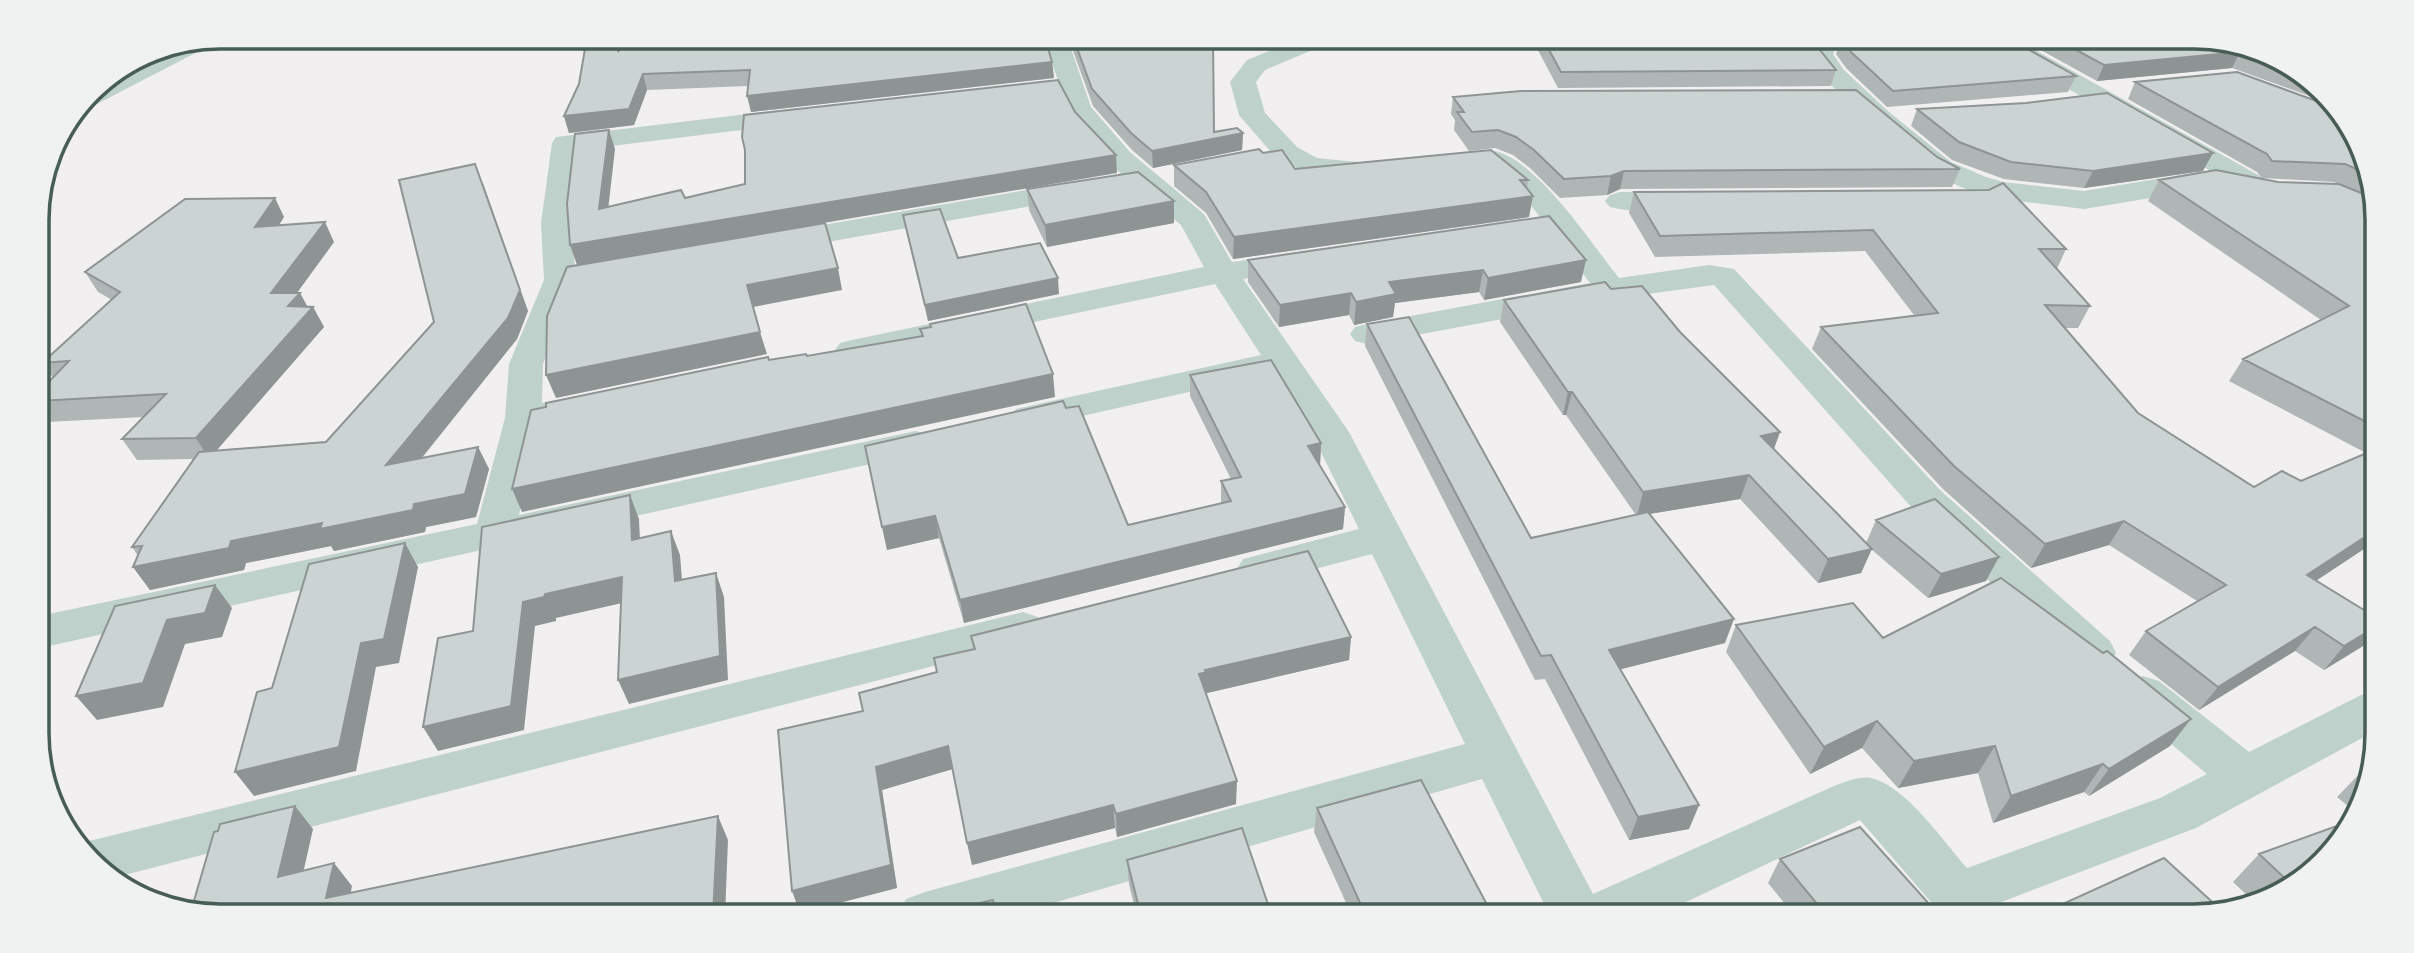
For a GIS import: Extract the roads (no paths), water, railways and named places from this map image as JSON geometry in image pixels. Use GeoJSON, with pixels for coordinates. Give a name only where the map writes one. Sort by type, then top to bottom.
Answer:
{"type":"FeatureCollection","features":[{"type":"Feature","properties":{"kind":"street"},"geometry":{"type":"LineString","coordinates":[[1059,49],[1079,109],[1120,158],[1166,176],[1223,273],[1330,432],[1571,904]]}},
{"type":"Feature","properties":{"kind":"street"},"geometry":{"type":"LineString","coordinates":[[1262,49],[1256,65],[1243,82],[1252,115],[1274,156],[1311,166],[1361,171],[1388,169]]}},
{"type":"Feature","properties":{"kind":"street"},"geometry":{"type":"LineString","coordinates":[[1823,49],[1821,54],[1835,75],[1880,118],[1941,168],[1976,183],[2001,190],[2084,201],[2205,180],[2279,191],[2016,49]]}},
{"type":"Feature","properties":{"kind":"street"},"geometry":{"type":"LineString","coordinates":[[114,86],[172,56]]}},
{"type":"Feature","properties":{"kind":"street"},"geometry":{"type":"LineString","coordinates":[[1044,89],[1071,86]]}},
{"type":"Feature","properties":{"kind":"street"},"geometry":{"type":"LineString","coordinates":[[2067,103],[2132,88]]}},
{"type":"Feature","properties":{"kind":"street"},"geometry":{"type":"LineString","coordinates":[[1819,97],[1859,97]]}},
{"type":"Feature","properties":{"kind":"street"},"geometry":{"type":"LineString","coordinates":[[494,534],[523,418],[526,364],[573,277],[556,223],[566,143],[815,114]]}},
{"type":"Feature","properties":{"kind":"street"},"geometry":{"type":"LineString","coordinates":[[1880,118],[1922,115]]}},
{"type":"Feature","properties":{"kind":"street"},"geometry":{"type":"LineString","coordinates":[[1455,163],[1495,159],[1534,190],[1611,289]]}},
{"type":"Feature","properties":{"kind":"street"},"geometry":{"type":"LineString","coordinates":[[748,247],[1166,176]]}},
{"type":"Feature","properties":{"kind":"street"},"geometry":{"type":"LineString","coordinates":[[1952,200],[1980,199],[1976,183]]}},
{"type":"Feature","properties":{"kind":"street"},"geometry":{"type":"LineString","coordinates":[[1620,201],[1717,201]]}},
{"type":"Feature","properties":{"kind":"street"},"geometry":{"type":"LineString","coordinates":[[1519,230],[1560,224]]}},
{"type":"Feature","properties":{"kind":"street"},"geometry":{"type":"LineString","coordinates":[[819,357],[1223,273],[1331,257]]}},
{"type":"Feature","properties":{"kind":"street"},"geometry":{"type":"LineString","coordinates":[[1367,334],[1611,289],[1709,275],[1723,276],[1927,500],[2113,670],[2246,778]]}},
{"type":"Feature","properties":{"kind":"street"},"geometry":{"type":"LineString","coordinates":[[1000,424],[1283,360]]}},
{"type":"Feature","properties":{"kind":"street"},"geometry":{"type":"LineString","coordinates":[[523,418],[604,401]]}},
{"type":"Feature","properties":{"kind":"street"},"geometry":{"type":"LineString","coordinates":[[49,630],[946,436]]}},
{"type":"Feature","properties":{"kind":"street"},"geometry":{"type":"LineString","coordinates":[[1224,577],[1385,537]]}},
{"type":"Feature","properties":{"kind":"street"},"geometry":{"type":"LineString","coordinates":[[103,858],[1062,618]]}},
{"type":"Feature","properties":{"kind":"street"},"geometry":{"type":"LineString","coordinates":[[1970,904],[2178,813],[2365,714]]}},
{"type":"Feature","properties":{"kind":"street"},"geometry":{"type":"LineString","coordinates":[[967,904],[1494,755]]}},
{"type":"Feature","properties":{"kind":"street"},"geometry":{"type":"LineString","coordinates":[[1627,904],[1851,801],[1868,798],[1884,809],[1967,904]]}}]}
